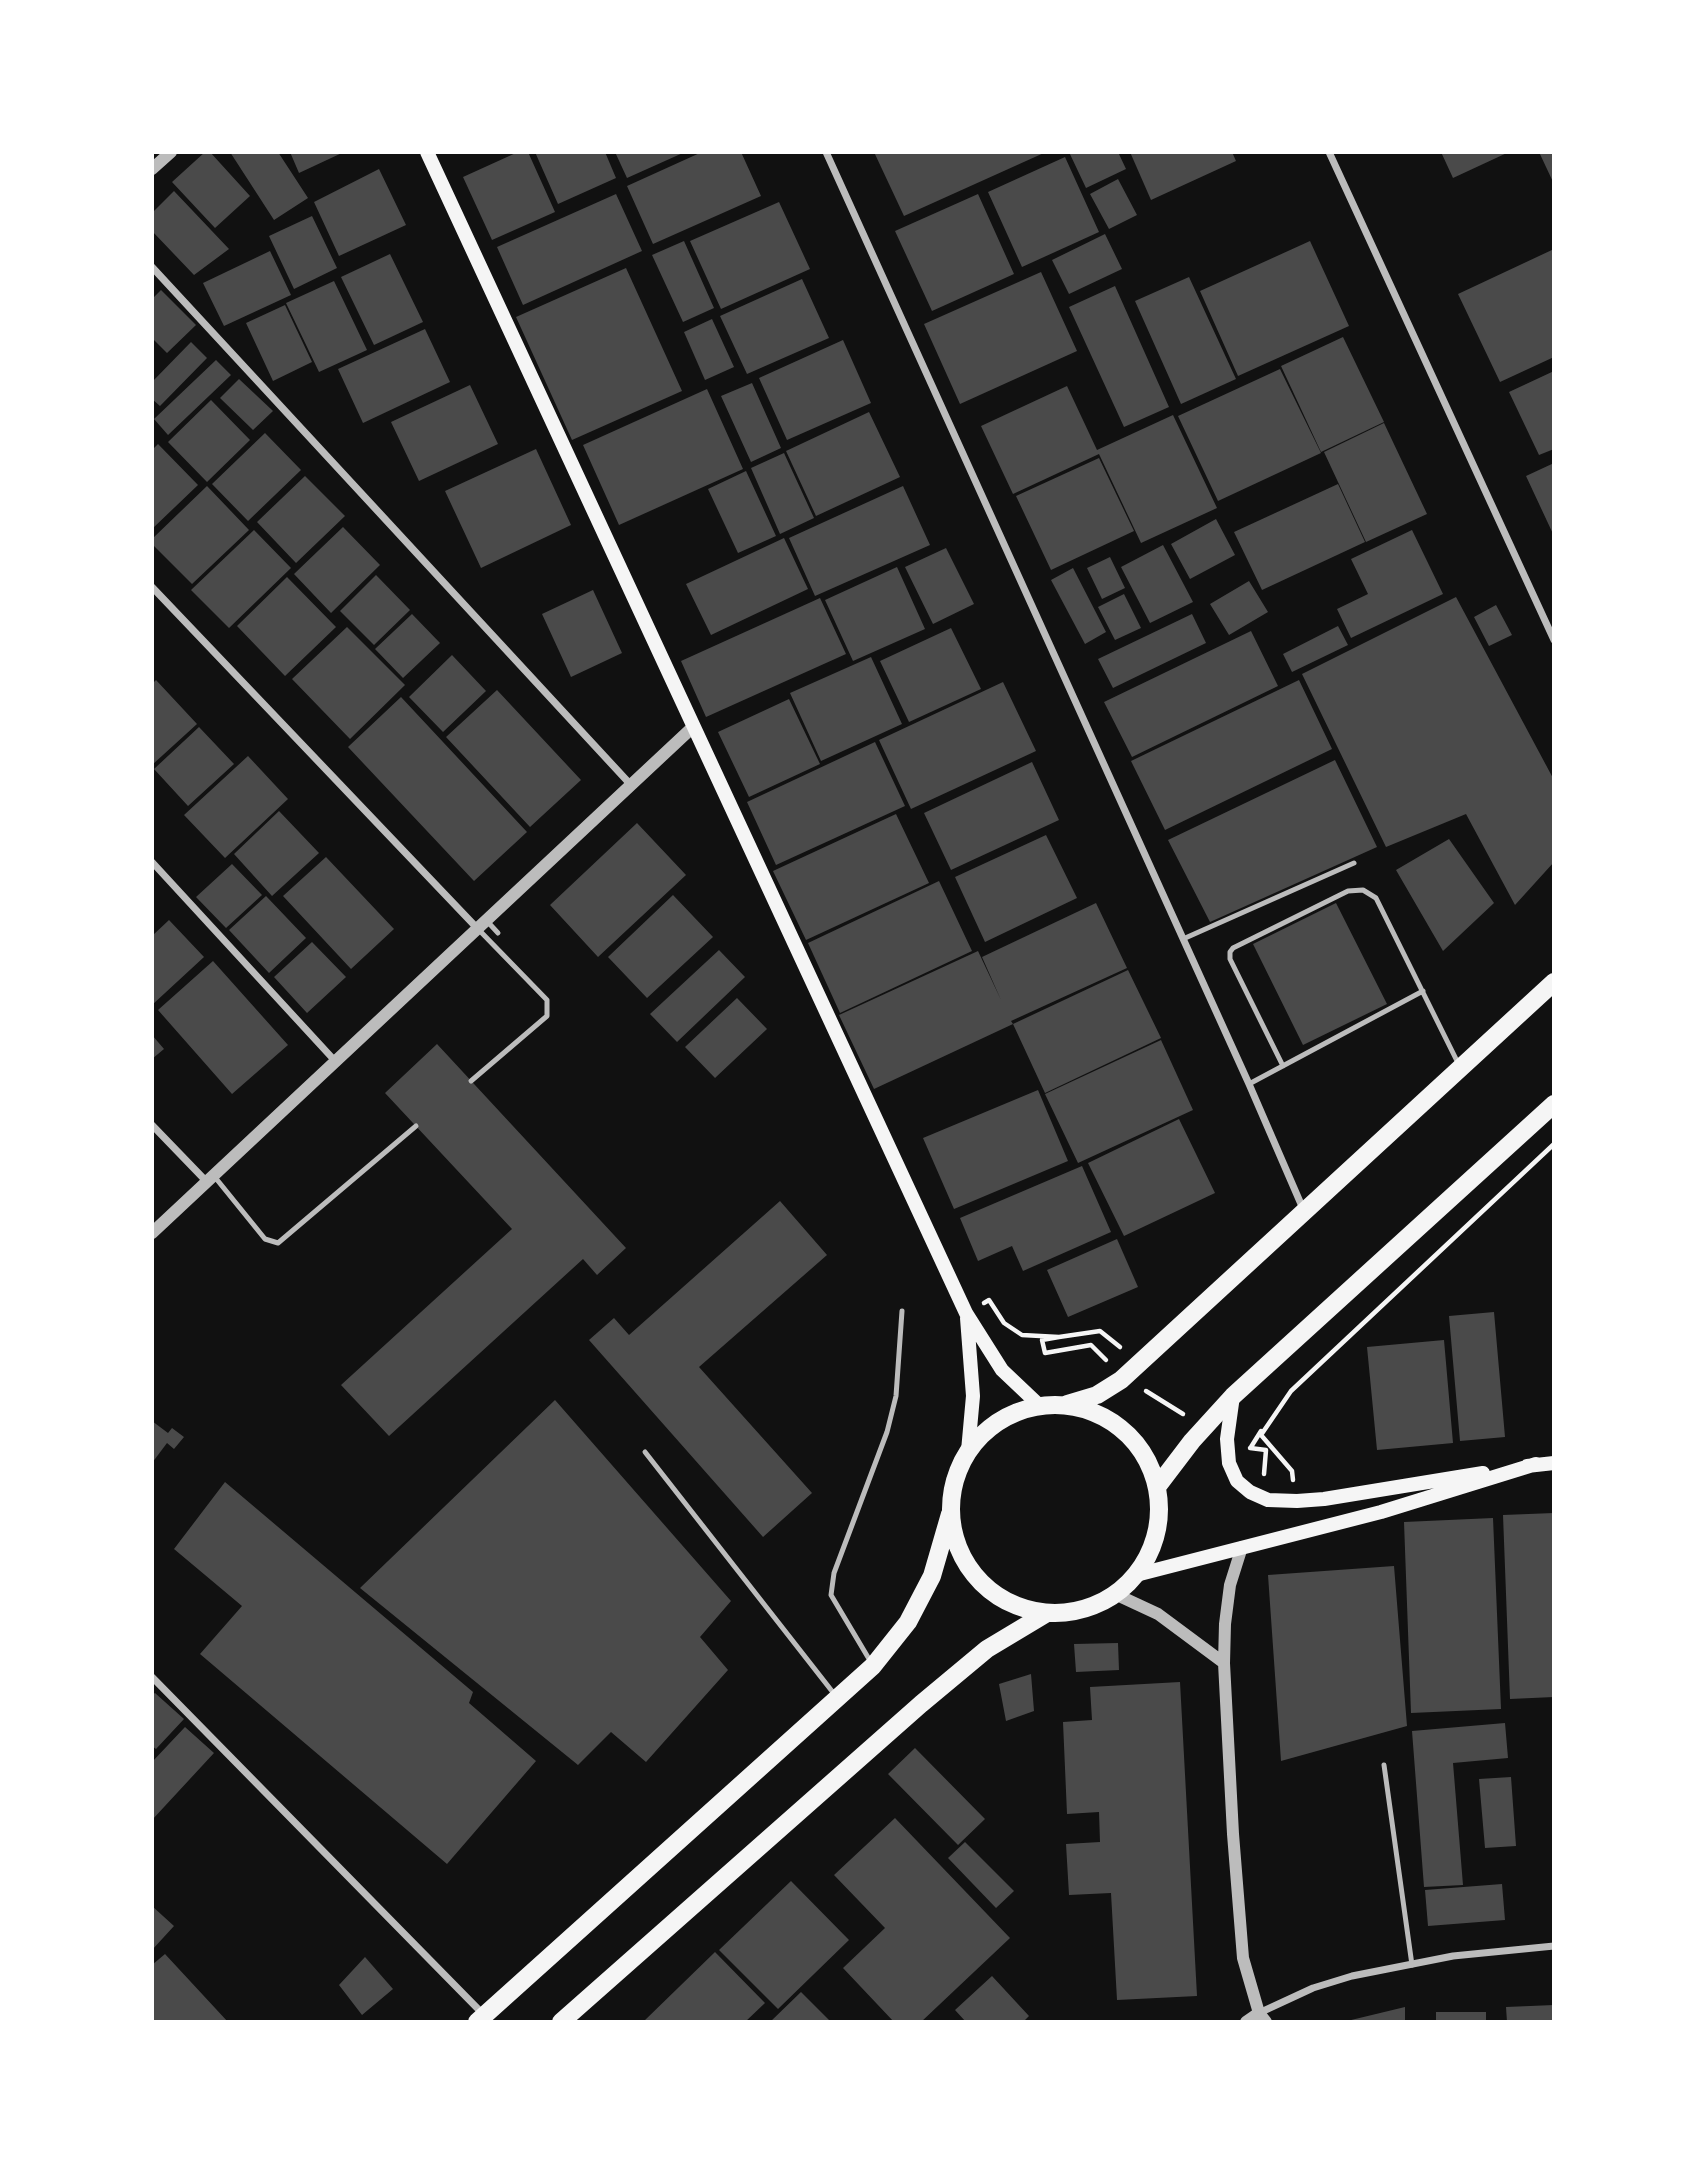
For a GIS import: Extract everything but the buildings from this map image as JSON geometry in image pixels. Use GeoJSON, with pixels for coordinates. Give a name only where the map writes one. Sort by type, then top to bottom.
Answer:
{"type":"FeatureCollection","features":[{"type":"Feature","properties":{"kind":"main road"},"geometry":{"type":"LineString","coordinates":[[427,152],[967,1313],[1002,1370],[1040,1406]]}},
{"type":"Feature","properties":{"kind":"main road"},"geometry":{"type":"LineString","coordinates":[[481,2019],[873,1666],[908,1622],[932,1576],[950,1514],[954,1479],[978,1438],[1003,1418],[1040,1406],[1063,1405],[1097,1395],[1121,1380],[1554,982]]}},
{"type":"Feature","properties":{"kind":"main road"},"geometry":{"type":"LineString","coordinates":[[1157,1487],[1192,1441],[1233,1396],[1554,1104]]}},
{"type":"Feature","properties":{"kind":"main road"},"geometry":{"type":"LineString","coordinates":[[967,1313],[973,1396],[968,1451]]}},
{"type":"Feature","properties":{"kind":"main road"},"geometry":{"type":"LineString","coordinates":[[1233,1396],[1227,1438],[1229,1463],[1237,1481],[1250,1492],[1268,1500],[1297,1502],[1554,1463]]}},
{"type":"Feature","properties":{"kind":"main road"},"geometry":{"type":"LineString","coordinates":[[950,1514],[954,1539],[979,1582],[999,1597],[1022,1608],[1047,1613],[1071,1612],[1094,1605],[1115,1594],[1136,1575],[1148,1558],[1156,1538],[1160,1513],[1157,1487],[1148,1462],[1133,1440],[1113,1423],[1090,1411],[1063,1405]]}},
{"type":"Feature","properties":{"kind":"main road"},"geometry":{"type":"LineString","coordinates":[[1136,1575],[1381,1512],[1536,1464]]}},
{"type":"Feature","properties":{"kind":"main road"},"geometry":{"type":"LineString","coordinates":[[561,2022],[921,1704],[987,1649],[1047,1613]]}},
{"type":"Feature","properties":{"kind":"street"},"geometry":{"type":"LineString","coordinates":[[152,169],[171,152]]}},
{"type":"Feature","properties":{"kind":"street"},"geometry":{"type":"LineString","coordinates":[[826,152],[1249,1084],[1304,1211]]}},
{"type":"Feature","properties":{"kind":"street"},"geometry":{"type":"LineString","coordinates":[[1329,152],[1554,640]]}},
{"type":"Feature","properties":{"kind":"street"},"geometry":{"type":"LineString","coordinates":[[152,267],[631,785]]}},
{"type":"Feature","properties":{"kind":"street"},"geometry":{"type":"LineString","coordinates":[[152,587],[482,924]]}},
{"type":"Feature","properties":{"kind":"street"},"geometry":{"type":"LineString","coordinates":[[152,1233],[694,726]]}},
{"type":"Feature","properties":{"kind":"street"},"geometry":{"type":"LineString","coordinates":[[152,862],[336,1062]]}},
{"type":"Feature","properties":{"kind":"street"},"geometry":{"type":"LineString","coordinates":[[152,1125],[210,1179]]}},
{"type":"Feature","properties":{"kind":"street"},"geometry":{"type":"LineString","coordinates":[[1242,1547],[1230,1585],[1224,1663],[1235,1884],[1243,1958],[1262,2017]]}},
{"type":"Feature","properties":{"kind":"street"},"geometry":{"type":"LineString","coordinates":[[1115,1594],[1157,1614],[1224,1663]]}},
{"type":"Feature","properties":{"kind":"street"},"geometry":{"type":"LineString","coordinates":[[152,1677],[481,2019]]}},
{"type":"Feature","properties":{"kind":"street"},"geometry":{"type":"LineString","coordinates":[[1246,2022],[1262,2017],[1313,1988],[1352,1976],[1453,1956],[1554,1946]]}},
{"type":"Feature","properties":{"kind":"lane"},"geometry":{"type":"LineString","coordinates":[[1183,939],[1354,863]]}},
{"type":"Feature","properties":{"kind":"lane"},"geometry":{"type":"LineString","coordinates":[[1283,1066],[1230,959],[1230,952],[1233,948],[1348,891],[1363,891],[1376,898],[1461,1068]]}},
{"type":"Feature","properties":{"kind":"lane"},"geometry":{"type":"LineString","coordinates":[[482,924],[498,933]]}},
{"type":"Feature","properties":{"kind":"lane"},"geometry":{"type":"LineString","coordinates":[[471,1081],[547,1016],[547,1000],[482,924]]}},
{"type":"Feature","properties":{"kind":"lane"},"geometry":{"type":"LineString","coordinates":[[1249,1084],[1423,991]]}},
{"type":"Feature","properties":{"kind":"lane"},"geometry":{"type":"LineString","coordinates":[[210,1179],[265,1239],[278,1243],[416,1126]]}},
{"type":"Feature","properties":{"kind":"lane"},"geometry":{"type":"LineString","coordinates":[[873,1666],[831,1595],[834,1573],[887,1432],[893,1408],[902,1311]]}},
{"type":"Feature","properties":{"kind":"lane"},"geometry":{"type":"LineString","coordinates":[[645,1452],[838,1698]]}},
{"type":"Feature","properties":{"kind":"lane"},"geometry":{"type":"LineString","coordinates":[[1384,1765],[1412,1965]]}},
{"type":"Feature","properties":{"kind":"path"},"geometry":{"type":"LineString","coordinates":[[1250,1448],[1292,1391],[1554,1144]]}},
{"type":"Feature","properties":{"kind":"path"},"geometry":{"type":"LineString","coordinates":[[967,1313],[989,1300],[1004,1323],[1021,1335],[1059,1337]]}},
{"type":"Feature","properties":{"kind":"path"},"geometry":{"type":"LineString","coordinates":[[1091,1345],[1045,1353],[1042,1340],[1100,1331],[1140,1362]]}},
{"type":"Feature","properties":{"kind":"path"},"geometry":{"type":"LineString","coordinates":[[1292,1391],[1261,1435],[1292,1471],[1297,1502]]}}]}
